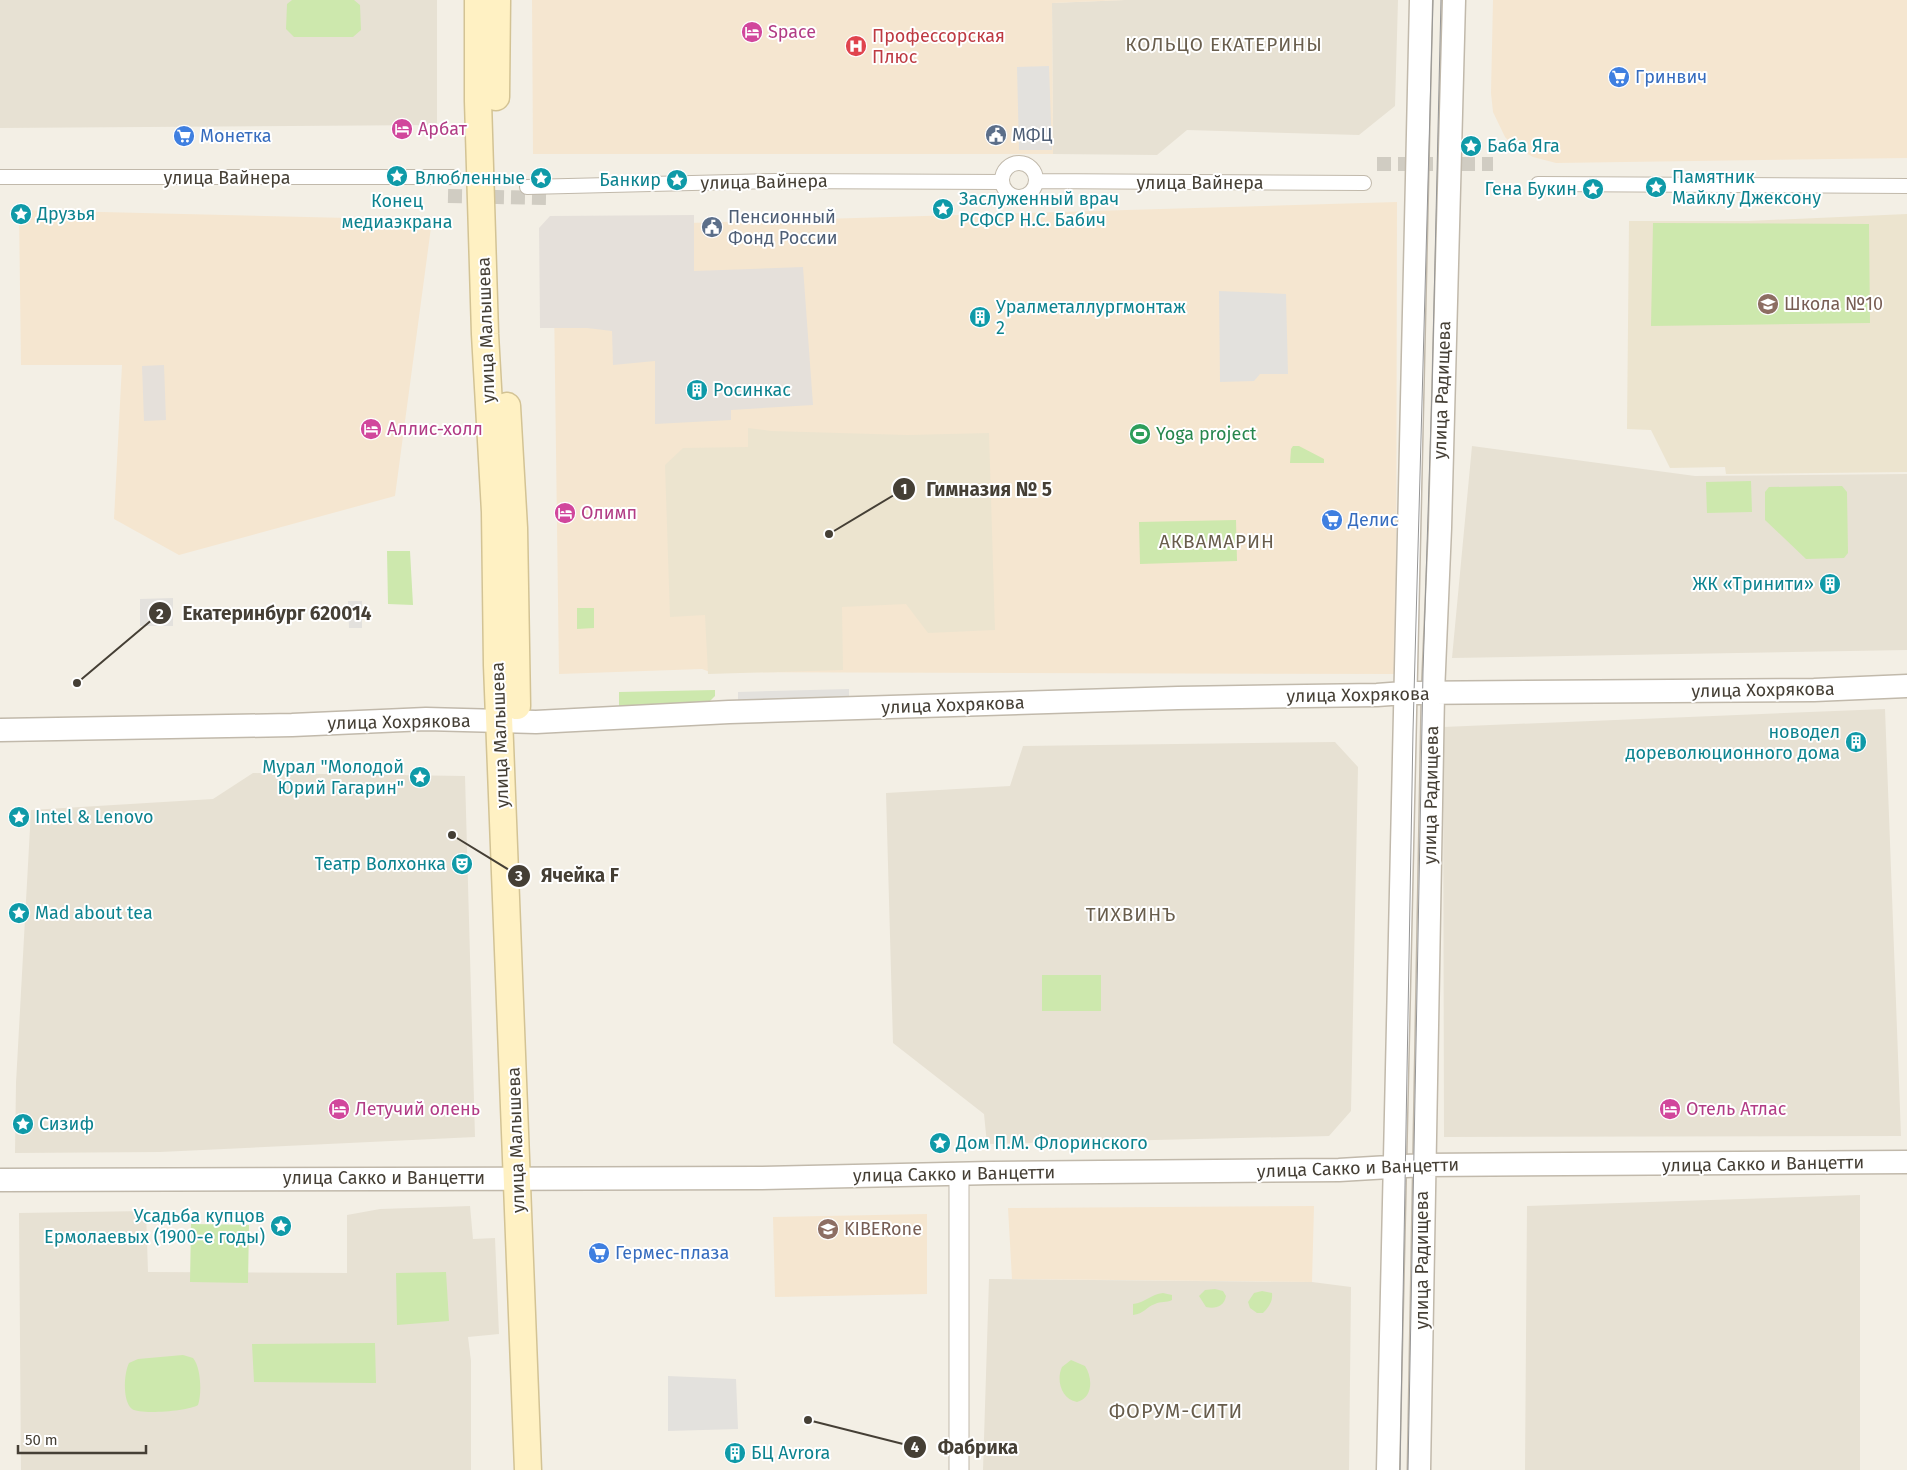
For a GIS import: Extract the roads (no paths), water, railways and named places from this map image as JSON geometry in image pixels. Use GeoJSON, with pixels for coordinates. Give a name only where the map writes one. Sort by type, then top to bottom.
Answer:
{"type":"FeatureCollection","features":[{"type":"Feature","properties":{"kind":"main road","name":"улица Малышева"},"geometry":{"type":"LineString","coordinates":[[478,0],[485,334],[495,512],[496,665],[509,721]]}},
{"type":"Feature","properties":{"kind":"main road","name":"улица Малышева"},"geometry":{"type":"LineString","coordinates":[[498,0],[496,95],[503,346],[514,520],[509,721],[527,977],[524,1179],[528,1470]]}},
{"type":"Feature","properties":{"kind":"main road","name":"улица Малышева"},"geometry":{"type":"LineString","coordinates":[[524,1179],[542,1470]]}},
{"type":"Feature","properties":{"kind":"street","name":"улица Радищева"},"geometry":{"type":"LineString","coordinates":[[1388,1470],[1421,0]]}},
{"type":"Feature","properties":{"kind":"street","name":"улица Радищева"},"geometry":{"type":"LineString","coordinates":[[1419,1470],[1433,692],[1440,537],[1454,0]]}},
{"type":"Feature","properties":{"kind":"street"},"geometry":{"type":"LineString","coordinates":[[1015,163],[1030,166],[1035,173],[1036,182],[1033,191],[1024,197],[1014,197],[1006,191],[1002,182],[1003,174],[1008,167],[1015,163]]}},
{"type":"Feature","properties":{"kind":"street","name":"улица Вайнера"},"geometry":{"type":"LineString","coordinates":[[0,177],[454,177]]}},
{"type":"Feature","properties":{"kind":"street","name":"улица Вайнера"},"geometry":{"type":"LineString","coordinates":[[527,187],[776,181],[1002,182]]}},
{"type":"Feature","properties":{"kind":"street","name":"улица Вайнера"},"geometry":{"type":"LineString","coordinates":[[1036,182],[1364,184]]}},
{"type":"Feature","properties":{"kind":"street"},"geometry":{"type":"LineString","coordinates":[[1538,184],[1907,186]]}},
{"type":"Feature","properties":{"kind":"street","name":"улица Хохрякова"},"geometry":{"type":"LineString","coordinates":[[0,730],[282,725],[426,720],[509,721],[1178,698],[1377,695],[1433,692],[1814,690],[1907,686]]}},
{"type":"Feature","properties":{"kind":"street","name":"улица Сакко и Ванцетти"},"geometry":{"type":"LineString","coordinates":[[0,1180],[524,1179],[959,1175],[1423,1165],[1907,1162]]}},
{"type":"Feature","properties":{"kind":"street"},"geometry":{"type":"LineString","coordinates":[[958,1470],[959,1175]]}},
{"type":"Feature","properties":{"kind":"tunnel"},"geometry":{"type":"LineString","coordinates":[[1377,164],[1493,164]]}},
{"type":"Feature","properties":{"kind":"tunnel"},"geometry":{"type":"LineString","coordinates":[[448,196],[547,198]]}},
{"type":"Feature","properties":{"kind":"tram line"},"geometry":{"type":"LineString","coordinates":[[1400,1470],[1413,731],[1433,0]]}},
{"type":"Feature","properties":{"kind":"tram line"},"geometry":{"type":"LineString","coordinates":[[1408,1470],[1423,672],[1441,0]]}},
{"type":"Feature","properties":{"kind":"place","name":"Space"},"geometry":{"type":"Point","coordinates":[752,32]}},
{"type":"Feature","properties":{"kind":"place","name":"Профессорская Плюс"},"geometry":{"type":"Point","coordinates":[856,46]}},
{"type":"Feature","properties":{"kind":"place","name":"Гринвич"},"geometry":{"type":"Point","coordinates":[1619,77]}},
{"type":"Feature","properties":{"kind":"place","name":"Арбат"},"geometry":{"type":"Point","coordinates":[402,129]}},
{"type":"Feature","properties":{"kind":"place","name":"МФЦ"},"geometry":{"type":"Point","coordinates":[996,135]}},
{"type":"Feature","properties":{"kind":"place","name":"Монетка"},"geometry":{"type":"Point","coordinates":[184,136]}},
{"type":"Feature","properties":{"kind":"place","name":"Баба Яга"},"geometry":{"type":"Point","coordinates":[1471,146]}},
{"type":"Feature","properties":{"kind":"place","name":"Конец медиаэкрана"},"geometry":{"type":"Point","coordinates":[397,176]}},
{"type":"Feature","properties":{"kind":"place","name":"Влюбленные"},"geometry":{"type":"Point","coordinates":[541,178]}},
{"type":"Feature","properties":{"kind":"place","name":"Банкир"},"geometry":{"type":"Point","coordinates":[677,180]}},
{"type":"Feature","properties":{"kind":"place","name":"Памятник Майклу Джексону"},"geometry":{"type":"Point","coordinates":[1656,187]}},
{"type":"Feature","properties":{"kind":"place","name":"Гена Букин"},"geometry":{"type":"Point","coordinates":[1593,189]}},
{"type":"Feature","properties":{"kind":"place","name":"Заслуженный врач РСФСР Н.С. Бабич"},"geometry":{"type":"Point","coordinates":[943,209]}},
{"type":"Feature","properties":{"kind":"place","name":"Друзья"},"geometry":{"type":"Point","coordinates":[21,214]}},
{"type":"Feature","properties":{"kind":"place","name":"Пенсионный Фонд России"},"geometry":{"type":"Point","coordinates":[712,227]}},
{"type":"Feature","properties":{"kind":"place","name":"Школа №10"},"geometry":{"type":"Point","coordinates":[1768,304]}},
{"type":"Feature","properties":{"kind":"place","name":"Уралметаллургмонтаж 2"},"geometry":{"type":"Point","coordinates":[980,317]}},
{"type":"Feature","properties":{"kind":"place","name":"Росинкас"},"geometry":{"type":"Point","coordinates":[697,390]}},
{"type":"Feature","properties":{"kind":"place","name":"Аллис-холл"},"geometry":{"type":"Point","coordinates":[371,429]}},
{"type":"Feature","properties":{"kind":"place","name":"Yoga projeсt"},"geometry":{"type":"Point","coordinates":[1140,434]}},
{"type":"Feature","properties":{"kind":"place","name":"Олимп"},"geometry":{"type":"Point","coordinates":[565,513]}},
{"type":"Feature","properties":{"kind":"place","name":"Делис"},"geometry":{"type":"Point","coordinates":[1332,520]}},
{"type":"Feature","properties":{"kind":"place","name":"Гимназия № 5"},"geometry":{"type":"Point","coordinates":[829,534]}},
{"type":"Feature","properties":{"kind":"place","name":"ЖК «Тринити»"},"geometry":{"type":"Point","coordinates":[1830,584]}},
{"type":"Feature","properties":{"kind":"place","name":"Екатеринбург 620014"},"geometry":{"type":"Point","coordinates":[77,683]}},
{"type":"Feature","properties":{"kind":"place","name":"новодел дореволюционного дома"},"geometry":{"type":"Point","coordinates":[1856,742]}},
{"type":"Feature","properties":{"kind":"place","name":"Мурал \"Молодой Юрий Гагарин\""},"geometry":{"type":"Point","coordinates":[420,777]}},
{"type":"Feature","properties":{"kind":"place","name":"Intel & Lenovo"},"geometry":{"type":"Point","coordinates":[19,817]}},
{"type":"Feature","properties":{"kind":"place","name":"Ячейка F"},"geometry":{"type":"Point","coordinates":[452,835]}},
{"type":"Feature","properties":{"kind":"place","name":"Театр Волхонка"},"geometry":{"type":"Point","coordinates":[462,864]}},
{"type":"Feature","properties":{"kind":"place","name":"Mad about tea"},"geometry":{"type":"Point","coordinates":[19,913]}},
{"type":"Feature","properties":{"kind":"place","name":"Летучий олень"},"geometry":{"type":"Point","coordinates":[339,1109]}},
{"type":"Feature","properties":{"kind":"place","name":"Отель Атлас"},"geometry":{"type":"Point","coordinates":[1670,1109]}},
{"type":"Feature","properties":{"kind":"place","name":"Сизиф"},"geometry":{"type":"Point","coordinates":[23,1124]}},
{"type":"Feature","properties":{"kind":"place","name":"Дом П.М. Флоринского"},"geometry":{"type":"Point","coordinates":[940,1143]}},
{"type":"Feature","properties":{"kind":"place","name":"Усадьба купцов Ермолаевых (1900-е годы)"},"geometry":{"type":"Point","coordinates":[281,1226]}},
{"type":"Feature","properties":{"kind":"place","name":"KIBERone"},"geometry":{"type":"Point","coordinates":[828,1229]}},
{"type":"Feature","properties":{"kind":"place","name":"Гермес-плаза"},"geometry":{"type":"Point","coordinates":[599,1253]}},
{"type":"Feature","properties":{"kind":"place","name":"Фабрика"},"geometry":{"type":"Point","coordinates":[808,1420]}},
{"type":"Feature","properties":{"kind":"place","name":"БЦ Avrora"},"geometry":{"type":"Point","coordinates":[735,1453]}},
{"type":"Feature","properties":{"kind":"district","name":"КОЛЬЦО ЕКАТЕРИНЫ"},"geometry":{"type":"Point","coordinates":[1224,44]}},
{"type":"Feature","properties":{"kind":"district","name":"АКВАМАРИН"},"geometry":{"type":"Point","coordinates":[1217,541]}},
{"type":"Feature","properties":{"kind":"district","name":"ТИХВИНЪ"},"geometry":{"type":"Point","coordinates":[1131,914]}},
{"type":"Feature","properties":{"kind":"district","name":"ФОРУМ-СИТИ"},"geometry":{"type":"Point","coordinates":[1176,1411]}}]}
